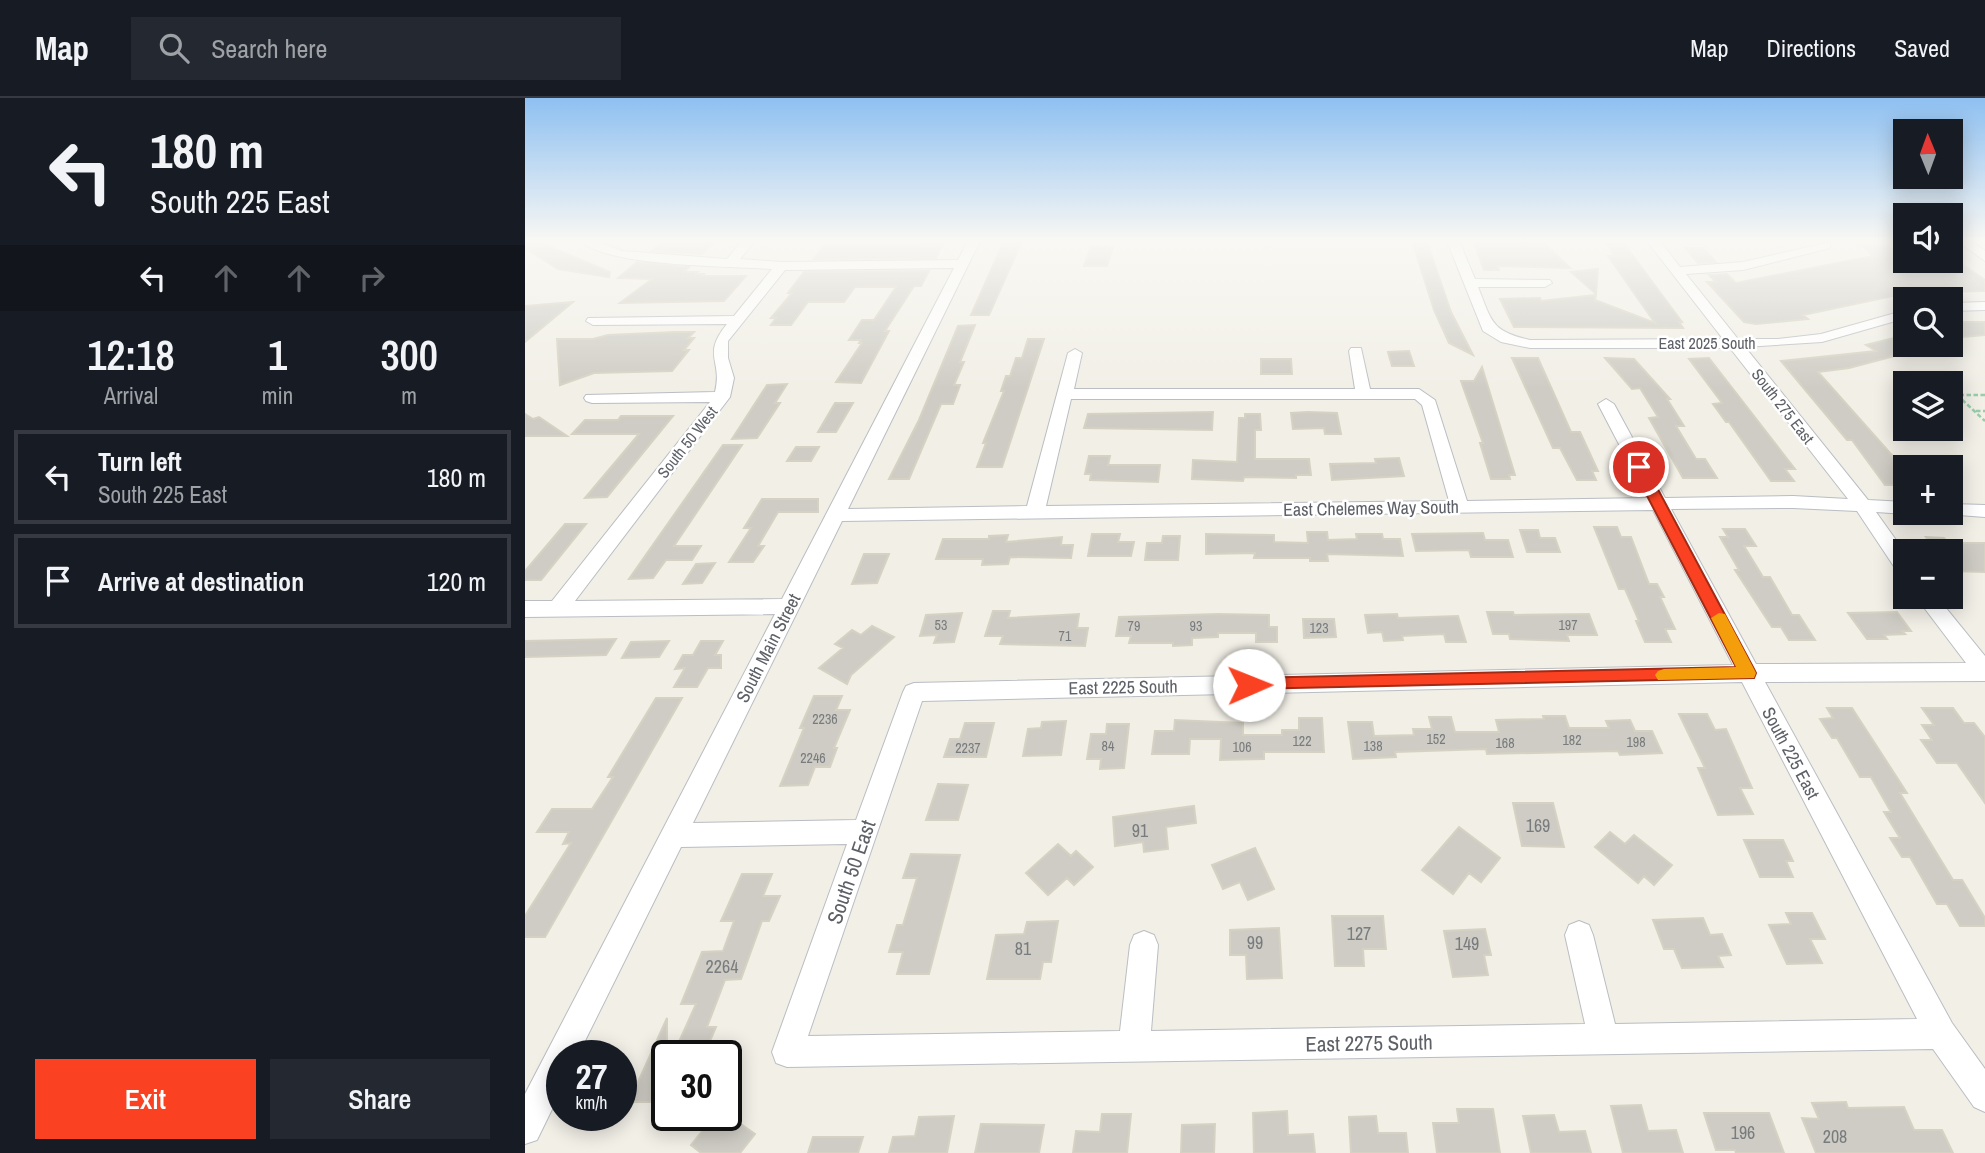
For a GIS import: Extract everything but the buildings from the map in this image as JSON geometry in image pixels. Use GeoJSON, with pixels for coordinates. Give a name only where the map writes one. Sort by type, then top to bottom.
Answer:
{"type":"FeatureCollection","features":[{"type":"Feature","properties":{"kind":"street","name":"South 50 West"},"geometry":{"type":"LineString","coordinates":[[557,609],[722,397],[726,379],[721,358],[721,341],[762,290]]}},
{"type":"Feature","properties":{"kind":"street","name":"South Main Street"},"geometry":{"type":"LineString","coordinates":[[570,1040],[949,290]]}},
{"type":"Feature","properties":{"kind":"street","name":"East 2025 South"},"geometry":{"type":"LineString","coordinates":[[1473,290],[1488,328],[1506,340],[1530,344],[1733,343],[1822,338],[1893,318]]}},
{"type":"Feature","properties":{"kind":"street","name":"South 275 East"},"geometry":{"type":"LineString","coordinates":[[1691,290],[1862,505],[1893,550]]}},
{"type":"Feature","properties":{"kind":"street"},"geometry":{"type":"LineString","coordinates":[[1963,307],[1985,306]]}},
{"type":"Feature","properties":{"kind":"street"},"geometry":{"type":"LineString","coordinates":[[593,321],[738,320]]}},
{"type":"Feature","properties":{"kind":"street"},"geometry":{"type":"LineString","coordinates":[[1356,351],[1363,392]]}},
{"type":"Feature","properties":{"kind":"street"},"geometry":{"type":"LineString","coordinates":[[1035,512],[1075,353]]}},
{"type":"Feature","properties":{"kind":"street"},"geometry":{"type":"LineString","coordinates":[[1065,394],[1419,394],[1429,403],[1460,507]]}},
{"type":"Feature","properties":{"kind":"street"},"geometry":{"type":"LineString","coordinates":[[592,398],[722,397]]}},
{"type":"Feature","properties":{"kind":"street","name":"South 225 East"},"geometry":{"type":"LineString","coordinates":[[1606,404],[1941,1034],[1985,1096]]}},
{"type":"Feature","properties":{"kind":"street","name":"East Chelemes Way South"},"geometry":{"type":"LineString","coordinates":[[835,515],[1793,502],[1893,507]]}},
{"type":"Feature","properties":{"kind":"street"},"geometry":{"type":"LineString","coordinates":[[1963,510],[1985,511]]}},
{"type":"Feature","properties":{"kind":"street"},"geometry":{"type":"LineString","coordinates":[[525,609],[789,606]]}},
{"type":"Feature","properties":{"kind":"street"},"geometry":{"type":"LineString","coordinates":[[1935,609],[1985,672]]}},
{"type":"Feature","properties":{"kind":"street","name":"East 2225 South"},"geometry":{"type":"LineString","coordinates":[[914,692],[1748,673],[1985,672]]}},
{"type":"Feature","properties":{"kind":"street","name":"South 50 East"},"geometry":{"type":"LineString","coordinates":[[787,1052],[914,692]]}},
{"type":"Feature","properties":{"kind":"street"},"geometry":{"type":"LineString","coordinates":[[673,835],[865,832]]}},
{"type":"Feature","properties":{"kind":"street"},"geometry":{"type":"LineString","coordinates":[[1579,935],[1604,1039]]}},
{"type":"Feature","properties":{"kind":"street"},"geometry":{"type":"LineString","coordinates":[[1134,1047],[1144,945]]}},
{"type":"Feature","properties":{"kind":"street","name":"East 2275 South"},"geometry":{"type":"LineString","coordinates":[[787,1052],[1941,1034]]}},
{"type":"Feature","properties":{"kind":"street","name":"South Main Street"},"geometry":{"type":"LineString","coordinates":[[525,1128],[546,1087]]}},
{"type":"Feature","properties":{"kind":"path"},"geometry":{"type":"LineString","coordinates":[[1985,395],[1958,395],[1985,421]]}},
{"type":"Feature","properties":{"kind":"path"},"geometry":{"type":"LineString","coordinates":[[1974,411],[1985,411]]}},
{"type":"Feature","properties":{"kind":"slow traffic"},"geometry":{"type":"LineString","coordinates":[[1664,675],[1748,673],[1719,618]]}},
{"type":"Feature","properties":{"kind":"route"},"geometry":{"type":"LineString","coordinates":[[1249,685],[1748,673],[1639,467]]}}]}
